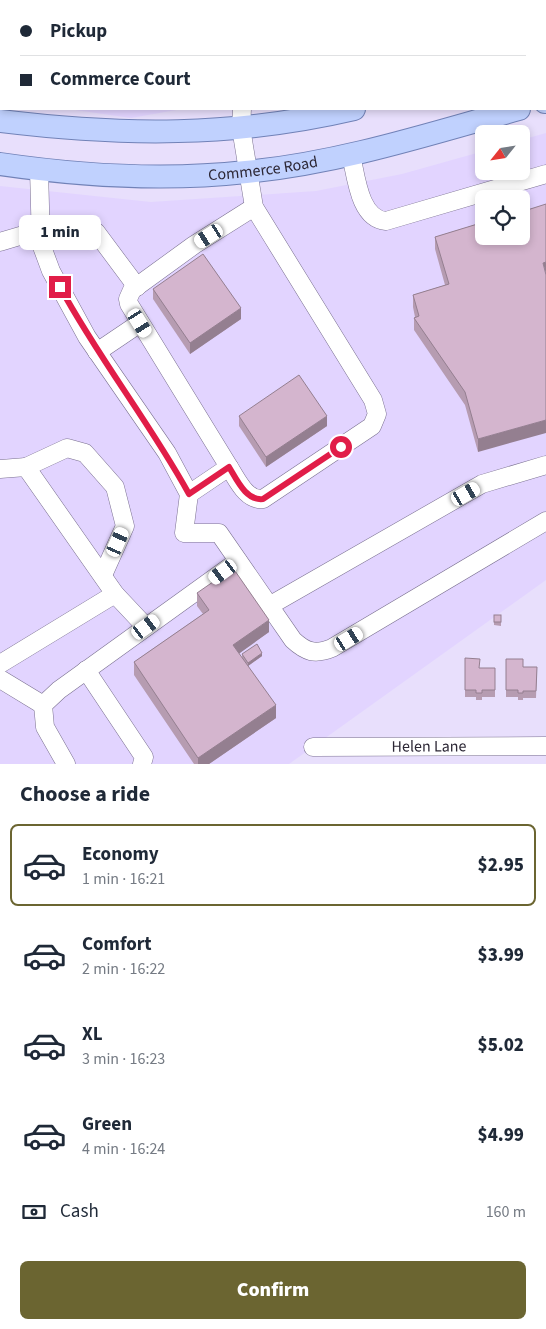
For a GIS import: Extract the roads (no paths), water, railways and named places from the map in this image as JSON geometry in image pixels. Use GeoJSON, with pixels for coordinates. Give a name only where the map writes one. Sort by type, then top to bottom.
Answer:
{"type":"FeatureCollection","features":[{"type":"Feature","properties":{"kind":"main road"},"geometry":{"type":"LineString","coordinates":[[5,117],[54,128],[130,133],[178,133],[241,118],[301,120],[349,110]]}},
{"type":"Feature","properties":{"kind":"main road","name":"Commerce Road"},"geometry":{"type":"LineString","coordinates":[[0,164],[38,169],[148,177],[247,172],[350,155],[515,110]]}},
{"type":"Feature","properties":{"kind":"street"},"geometry":{"type":"LineString","coordinates":[[241,118],[247,172],[254,207],[373,400],[376,414],[372,426],[263,499],[253,498],[247,494],[140,323],[128,299],[132,290],[194,245],[254,207]]}},
{"type":"Feature","properties":{"kind":"street"},"geometry":{"type":"LineString","coordinates":[[350,155],[365,205],[376,218],[386,221],[546,174]]}},
{"type":"Feature","properties":{"kind":"street"},"geometry":{"type":"LineString","coordinates":[[38,169],[41,244],[51,271],[97,352],[167,453],[189,494],[184,534],[219,533],[293,640],[302,648],[313,653],[323,652],[332,648],[546,521]]}},
{"type":"Feature","properties":{"kind":"street"},"geometry":{"type":"LineString","coordinates":[[0,242],[40,230],[88,230],[96,232],[137,287]]}},
{"type":"Feature","properties":{"kind":"street"},"geometry":{"type":"LineString","coordinates":[[97,352],[140,323]]}},
{"type":"Feature","properties":{"kind":"street"},"geometry":{"type":"LineString","coordinates":[[0,470],[26,466],[67,448],[85,454],[115,487],[125,526],[103,575]]}},
{"type":"Feature","properties":{"kind":"street"},"geometry":{"type":"LineString","coordinates":[[269,606],[482,484],[546,465]]}},
{"type":"Feature","properties":{"kind":"street"},"geometry":{"type":"LineString","coordinates":[[26,466],[115,594],[146,627]]}},
{"type":"Feature","properties":{"kind":"street"},"geometry":{"type":"LineString","coordinates":[[189,494],[229,467]]}},
{"type":"Feature","properties":{"kind":"street"},"geometry":{"type":"LineString","coordinates":[[43,705],[59,690],[86,670],[238,561]]}},
{"type":"Feature","properties":{"kind":"street"},"geometry":{"type":"LineString","coordinates":[[0,664],[115,594]]}},
{"type":"Feature","properties":{"kind":"street"},"geometry":{"type":"LineString","coordinates":[[86,670],[144,757],[142,764]]}},
{"type":"Feature","properties":{"kind":"street"},"geometry":{"type":"LineString","coordinates":[[0,679],[43,705]]}},
{"type":"Feature","properties":{"kind":"street"},"geometry":{"type":"LineString","coordinates":[[43,705],[46,727],[66,764]]}},
{"type":"Feature","properties":{"kind":"street","name":"Helen Lane"},"geometry":{"type":"LineString","coordinates":[[313,747],[546,746]]}}]}
